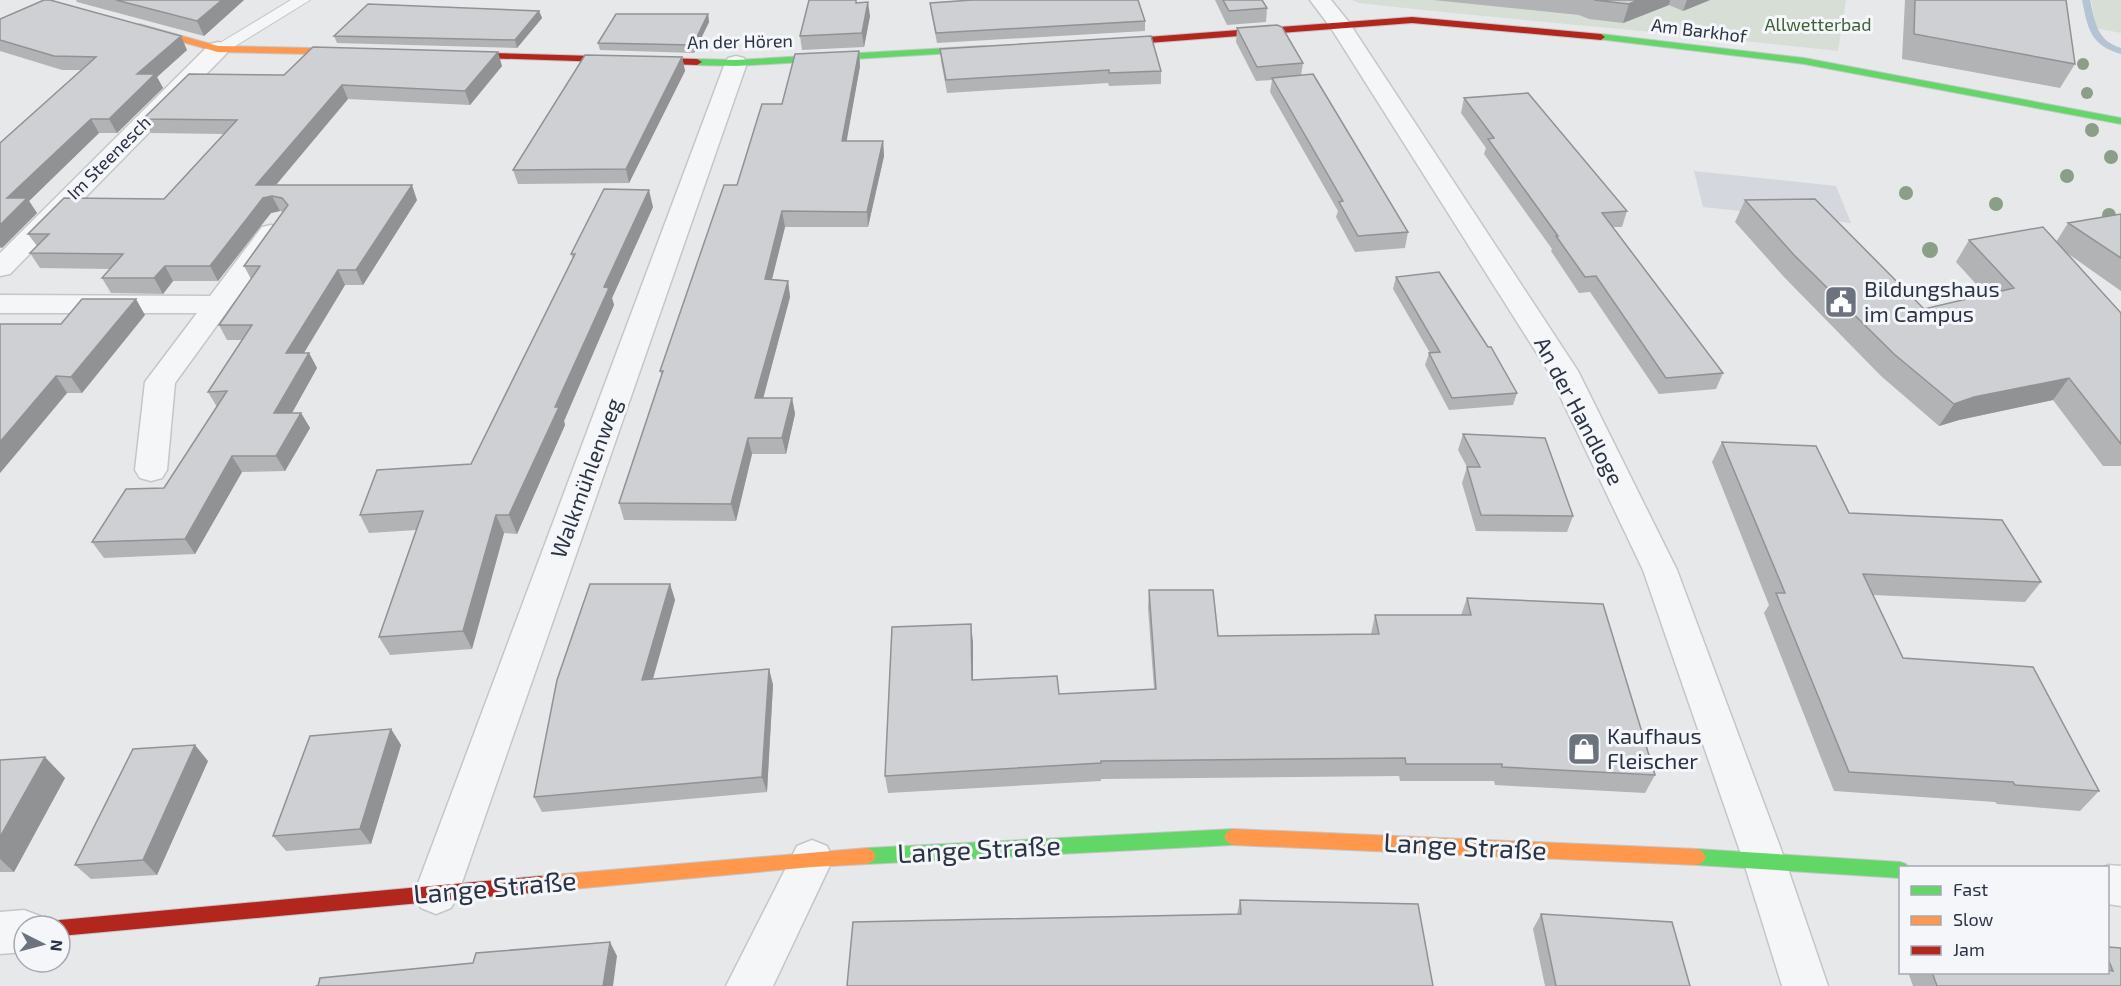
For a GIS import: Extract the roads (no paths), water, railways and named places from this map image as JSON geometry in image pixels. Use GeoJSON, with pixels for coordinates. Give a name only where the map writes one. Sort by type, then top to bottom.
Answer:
{"type":"FeatureCollection","features":[{"type":"Feature","properties":{"kind":"street","name":"An der Handloge"},"geometry":{"type":"LineString","coordinates":[[1320,0],[1340,26],[1563,371],[1660,570],[1764,861],[1805,986]]}},
{"type":"Feature","properties":{"kind":"street","name":"Am Barkhof"},"geometry":{"type":"LineString","coordinates":[[1340,26],[1412,20],[1554,31],[1804,62],[2121,121]]}},
{"type":"Feature","properties":{"kind":"street"},"geometry":{"type":"LineString","coordinates":[[129,24],[218,49],[371,53]]}},
{"type":"Feature","properties":{"kind":"street"},"geometry":{"type":"LineString","coordinates":[[1096,43],[1340,26]]}},
{"type":"Feature","properties":{"kind":"street","name":"An der Hören"},"geometry":{"type":"LineString","coordinates":[[441,55],[736,63],[1003,48]]}},
{"type":"Feature","properties":{"kind":"street","name":"Im Steenesch"},"geometry":{"type":"LineString","coordinates":[[0,268],[218,49]]}},
{"type":"Feature","properties":{"kind":"street","name":"Walkmühlenweg"},"geometry":{"type":"LineString","coordinates":[[436,894],[736,63]]}},
{"type":"Feature","properties":{"kind":"street"},"geometry":{"type":"LineString","coordinates":[[152,470],[160,382],[280,222]]}},
{"type":"Feature","properties":{"kind":"street"},"geometry":{"type":"LineString","coordinates":[[0,304],[218,304]]}},
{"type":"Feature","properties":{"kind":"street","name":"Lange Straße"},"geometry":{"type":"LineString","coordinates":[[72,927],[812,859],[1237,837],[1764,861],[1899,870]]}},
{"type":"Feature","properties":{"kind":"street"},"geometry":{"type":"LineString","coordinates":[[749,986],[812,859]]}},
{"type":"Feature","properties":{"kind":"lane"},"geometry":{"type":"LineString","coordinates":[[218,49],[302,0]]}},
{"type":"Feature","properties":{"kind":"waterway"},"geometry":{"type":"LineString","coordinates":[[2086,0],[2094,33],[2098,39],[2111,48],[2121,51]]}},
{"type":"Feature","properties":{"kind":"place","name":"Bildungshaus im Campus"},"geometry":{"type":"Point","coordinates":[1841,302]}},
{"type":"Feature","properties":{"kind":"place","name":"Kaufhaus Fleischer"},"geometry":{"type":"Point","coordinates":[1584,749]}},
{"type":"Feature","properties":{"kind":"park label","name":"Allwetterbad"},"geometry":{"type":"Point","coordinates":[1818,25]}}]}
